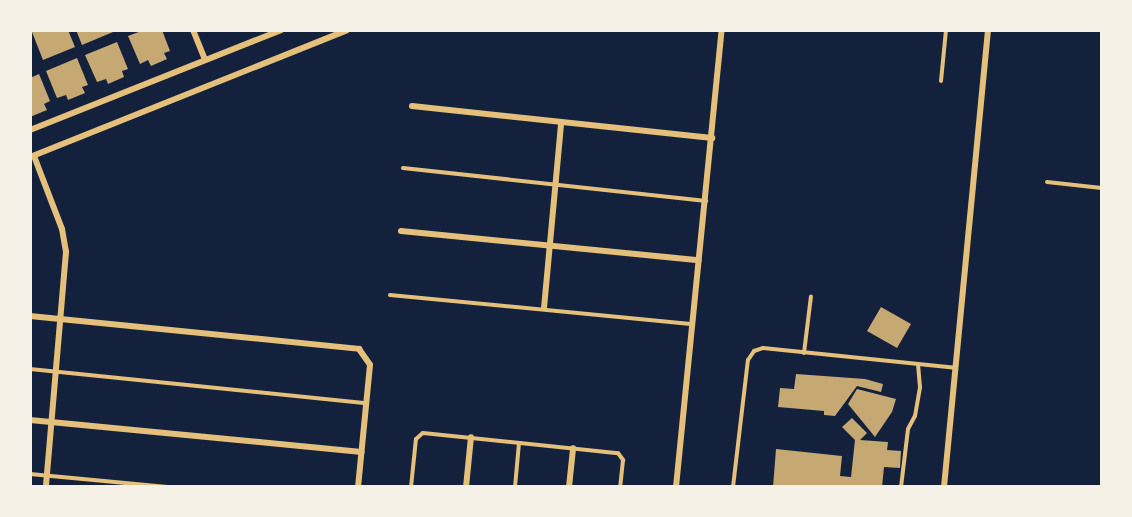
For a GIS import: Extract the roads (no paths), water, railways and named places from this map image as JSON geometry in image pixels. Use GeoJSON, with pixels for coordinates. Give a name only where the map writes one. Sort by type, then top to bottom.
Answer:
{"type":"FeatureCollection","features":[{"type":"Feature","properties":{"kind":"street"},"geometry":{"type":"LineString","coordinates":[[193,30],[205,60]]}},
{"type":"Feature","properties":{"kind":"street"},"geometry":{"type":"LineString","coordinates":[[30,130],[281,30]]}},
{"type":"Feature","properties":{"kind":"street"},"geometry":{"type":"LineString","coordinates":[[46,487],[63,320],[65,240],[32,157],[347,30]]}},
{"type":"Feature","properties":{"kind":"street"},"geometry":{"type":"LineString","coordinates":[[676,487],[722,30]]}},
{"type":"Feature","properties":{"kind":"street"},"geometry":{"type":"LineString","coordinates":[[944,487],[988,30]]}},
{"type":"Feature","properties":{"kind":"street"},"geometry":{"type":"LineString","coordinates":[[412,106],[712,138]]}},
{"type":"Feature","properties":{"kind":"street"},"geometry":{"type":"LineString","coordinates":[[544,308],[553,184],[561,123]]}},
{"type":"Feature","properties":{"kind":"street"},"geometry":{"type":"LineString","coordinates":[[401,231],[699,260]]}},
{"type":"Feature","properties":{"kind":"street"},"geometry":{"type":"LineString","coordinates":[[30,316],[359,349],[367,355],[370,365],[358,487]]}},
{"type":"Feature","properties":{"kind":"street"},"geometry":{"type":"LineString","coordinates":[[30,420],[361,452]]}},
{"type":"Feature","properties":{"kind":"street"},"geometry":{"type":"LineString","coordinates":[[466,487],[471,437]]}},
{"type":"Feature","properties":{"kind":"street"},"geometry":{"type":"LineString","coordinates":[[569,487],[573,448]]}},
{"type":"Feature","properties":{"kind":"lane"},"geometry":{"type":"LineString","coordinates":[[941,81],[946,30]]}},
{"type":"Feature","properties":{"kind":"lane"},"geometry":{"type":"LineString","coordinates":[[403,168],[706,201]]}},
{"type":"Feature","properties":{"kind":"lane"},"geometry":{"type":"LineString","coordinates":[[1047,182],[1102,188]]}},
{"type":"Feature","properties":{"kind":"lane"},"geometry":{"type":"LineString","coordinates":[[390,295],[544,308],[691,324]]}},
{"type":"Feature","properties":{"kind":"lane"},"geometry":{"type":"LineString","coordinates":[[804,352],[811,296]]}},
{"type":"Feature","properties":{"kind":"lane"},"geometry":{"type":"LineString","coordinates":[[733,487],[748,360],[753,351],[763,348],[955,369]]}},
{"type":"Feature","properties":{"kind":"lane"},"geometry":{"type":"LineString","coordinates":[[901,487],[908,429],[915,416],[920,387],[918,364]]}},
{"type":"Feature","properties":{"kind":"lane"},"geometry":{"type":"LineString","coordinates":[[30,369],[366,403]]}},
{"type":"Feature","properties":{"kind":"lane"},"geometry":{"type":"LineString","coordinates":[[411,487],[419,434],[471,437],[621,455],[620,487]]}},
{"type":"Feature","properties":{"kind":"lane"},"geometry":{"type":"LineString","coordinates":[[515,487],[519,442]]}},
{"type":"Feature","properties":{"kind":"lane"},"geometry":{"type":"LineString","coordinates":[[30,474],[167,487]]}}]}
